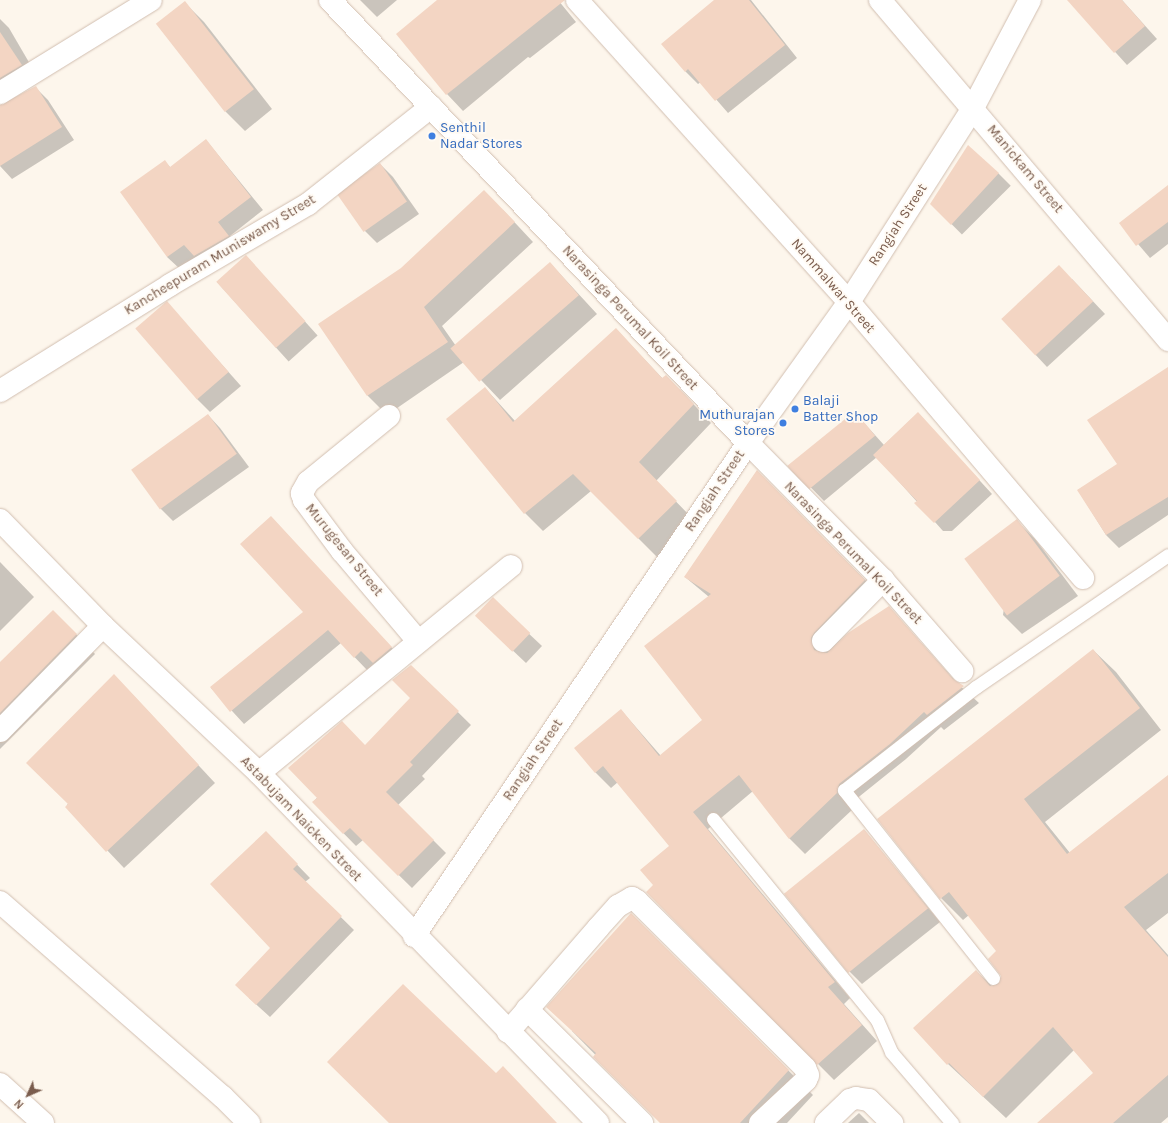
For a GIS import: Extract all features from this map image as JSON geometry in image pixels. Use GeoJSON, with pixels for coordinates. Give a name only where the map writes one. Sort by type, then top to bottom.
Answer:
{"type":"FeatureCollection","features":[{"type":"Feature","properties":{"kind":"street"},"geometry":{"type":"LineString","coordinates":[[0,93],[151,0]]}},
{"type":"Feature","properties":{"kind":"street","name":"Narasinga Perumal Koil Street"},"geometry":{"type":"LineString","coordinates":[[330,0],[748,443],[883,580],[962,670]]}},
{"type":"Feature","properties":{"kind":"street","name":"Nammalwar Street"},"geometry":{"type":"LineString","coordinates":[[577,0],[849,302],[1083,578]]}},
{"type":"Feature","properties":{"kind":"street","name":"Manickam Street"},"geometry":{"type":"LineString","coordinates":[[880,0],[1168,340]]}},
{"type":"Feature","properties":{"kind":"street","name":"Rangiah Street"},"geometry":{"type":"LineString","coordinates":[[414,936],[748,443],[849,302],[973,108],[1030,0]]}},
{"type":"Feature","properties":{"kind":"street","name":"Kancheepuram Muniswamy Street"},"geometry":{"type":"LineString","coordinates":[[0,390],[170,285],[308,204],[431,107]]}},
{"type":"Feature","properties":{"kind":"street","name":"Murugesan Street"},"geometry":{"type":"LineString","coordinates":[[389,416],[308,482],[302,493],[304,500],[342,551],[418,641]]}},
{"type":"Feature","properties":{"kind":"street","name":"Astabujam Naicken Street"},"geometry":{"type":"LineString","coordinates":[[0,520],[103,626],[259,773],[414,936],[598,1123]]}},
{"type":"Feature","properties":{"kind":"street"},"geometry":{"type":"LineString","coordinates":[[259,773],[511,566]]}},
{"type":"Feature","properties":{"kind":"street"},"geometry":{"type":"LineString","coordinates":[[823,641],[883,580]]}},
{"type":"Feature","properties":{"kind":"street"},"geometry":{"type":"LineString","coordinates":[[0,731],[103,626]]}},
{"type":"Feature","properties":{"kind":"street"},"geometry":{"type":"LineString","coordinates":[[508,1032],[618,906],[632,898],[638,901],[805,1068],[808,1075],[806,1080],[760,1123]]}},
{"type":"Feature","properties":{"kind":"street"},"geometry":{"type":"LineString","coordinates":[[0,902],[223,1097],[249,1123]]}},
{"type":"Feature","properties":{"kind":"street"},"geometry":{"type":"LineString","coordinates":[[528,1009],[642,1123]]}},
{"type":"Feature","properties":{"kind":"street"},"geometry":{"type":"LineString","coordinates":[[0,1084],[43,1123]]}},
{"type":"Feature","properties":{"kind":"street"},"geometry":{"type":"LineString","coordinates":[[826,1123],[850,1100],[856,1098],[869,1100],[892,1123]]}},
{"type":"Feature","properties":{"kind":"lane"},"geometry":{"type":"LineString","coordinates":[[994,978],[844,790],[976,687],[1168,554]]}},
{"type":"Feature","properties":{"kind":"lane"},"geometry":{"type":"LineString","coordinates":[[713,819],[877,1020],[891,1052],[952,1123]]}},
{"type":"Feature","properties":{"kind":"building"},"geometry":{"type":"Polygon","coordinates":[[[437,0],[565,0],[446,95],[396,34],[437,0]]]}},
{"type":"Feature","properties":{"kind":"building"},"geometry":{"type":"Polygon","coordinates":[[[714,0],[749,0],[785,45],[715,101],[688,69],[685,72],[661,44],[714,0]]]}},
{"type":"Feature","properties":{"kind":"building"},"geometry":{"type":"Polygon","coordinates":[[[1067,0],[1122,0],[1145,26],[1114,53],[1067,0]]]}},
{"type":"Feature","properties":{"kind":"building"},"geometry":{"type":"Polygon","coordinates":[[[185,1],[254,89],[225,112],[156,24],[185,1]]]}},
{"type":"Feature","properties":{"kind":"building"},"geometry":{"type":"Polygon","coordinates":[[[0,32],[22,65],[0,78],[0,32]]]}},
{"type":"Feature","properties":{"kind":"building"},"geometry":{"type":"Polygon","coordinates":[[[36,86],[62,127],[0,166],[0,105],[36,86]]]}},
{"type":"Feature","properties":{"kind":"building"},"geometry":{"type":"Polygon","coordinates":[[[206,139],[251,197],[218,222],[229,236],[194,256],[184,245],[167,257],[120,192],[165,160],[170,167],[206,139]]]}},
{"type":"Feature","properties":{"kind":"building"},"geometry":{"type":"Polygon","coordinates":[[[968,145],[999,173],[951,225],[930,204],[968,145]]]}},
{"type":"Feature","properties":{"kind":"building"},"geometry":{"type":"Polygon","coordinates":[[[380,163],[407,202],[364,232],[337,193],[380,163]]]}},
{"type":"Feature","properties":{"kind":"building"},"geometry":{"type":"Polygon","coordinates":[[[1168,185],[1168,222],[1136,246],[1119,223],[1168,185]]]}},
{"type":"Feature","properties":{"kind":"building"},"geometry":{"type":"Polygon","coordinates":[[[484,190],[515,222],[424,307],[448,342],[367,396],[318,324],[401,268],[484,190]]]}},
{"type":"Feature","properties":{"kind":"building"},"geometry":{"type":"Polygon","coordinates":[[[246,255],[306,321],[276,348],[216,282],[246,255]]]}},
{"type":"Feature","properties":{"kind":"building"},"geometry":{"type":"Polygon","coordinates":[[[550,262],[579,295],[479,382],[450,349],[550,262]]]}},
{"type":"Feature","properties":{"kind":"building"},"geometry":{"type":"Polygon","coordinates":[[[1059,265],[1093,302],[1035,355],[1001,319],[1059,265]]]}},
{"type":"Feature","properties":{"kind":"building"},"geometry":{"type":"Polygon","coordinates":[[[167,301],[229,372],[197,399],[135,329],[167,301]]]}},
{"type":"Feature","properties":{"kind":"building"},"geometry":{"type":"Polygon","coordinates":[[[616,328],[662,378],[666,375],[694,404],[639,462],[677,501],[638,539],[573,474],[524,514],[446,419],[485,387],[513,422],[616,328]]]}},
{"type":"Feature","properties":{"kind":"building"},"geometry":{"type":"Polygon","coordinates":[[[1168,367],[1168,497],[1106,535],[1077,490],[1117,464],[1087,420],[1168,367]]]}},
{"type":"Feature","properties":{"kind":"building"},"geometry":{"type":"Polygon","coordinates":[[[855,411],[875,436],[808,491],[787,466],[855,411]]]}},
{"type":"Feature","properties":{"kind":"building"},"geometry":{"type":"Polygon","coordinates":[[[918,412],[980,480],[934,523],[914,503],[917,501],[873,455],[918,412]]]}},
{"type":"Feature","properties":{"kind":"building"},"geometry":{"type":"Polygon","coordinates":[[[208,414],[237,454],[160,509],[131,470],[208,414]]]}},
{"type":"Feature","properties":{"kind":"building"},"geometry":{"type":"Polygon","coordinates":[[[757,470],[865,580],[814,633],[811,638],[814,650],[827,653],[848,633],[889,606],[953,679],[964,686],[927,715],[924,712],[890,744],[839,784],[837,793],[789,839],[739,775],[693,812],[835,982],[828,987],[862,1025],[817,1065],[646,892],[653,885],[640,870],[669,846],[603,766],[595,773],[574,748],[621,709],[659,756],[702,720],[644,646],[711,594],[684,577],[757,470]]]}},
{"type":"Feature","properties":{"kind":"building"},"geometry":{"type":"Polygon","coordinates":[[[271,516],[392,647],[373,663],[361,651],[354,658],[328,630],[230,712],[210,687],[303,612],[240,544],[271,516]]]}},
{"type":"Feature","properties":{"kind":"building"},"geometry":{"type":"Polygon","coordinates":[[[1017,519],[1060,576],[1007,615],[964,559],[1017,519]]]}},
{"type":"Feature","properties":{"kind":"building"},"geometry":{"type":"Polygon","coordinates":[[[493,597],[530,633],[512,652],[475,616],[493,597]]]}},
{"type":"Feature","properties":{"kind":"building"},"geometry":{"type":"Polygon","coordinates":[[[53,610],[77,634],[0,713],[0,662],[53,610]]]}},
{"type":"Feature","properties":{"kind":"building"},"geometry":{"type":"Polygon","coordinates":[[[1093,649],[1140,708],[1024,799],[1067,854],[1168,775],[1168,873],[1124,907],[1168,957],[1168,1075],[1113,1123],[1037,1123],[1093,1073],[1053,1027],[983,1097],[949,1063],[947,1065],[913,1028],[976,970],[990,986],[998,984],[1001,976],[988,959],[996,951],[949,892],[940,899],[877,819],[1093,649]]]}},
{"type":"Feature","properties":{"kind":"building"},"geometry":{"type":"Polygon","coordinates":[[[411,665],[459,711],[410,762],[413,765],[386,792],[434,840],[398,876],[350,828],[343,834],[312,802],[317,798],[288,768],[342,721],[365,745],[410,698],[392,680],[411,665]]]}},
{"type":"Feature","properties":{"kind":"building"},"geometry":{"type":"Polygon","coordinates":[[[114,674],[199,765],[106,852],[65,807],[68,804],[26,763],[114,674]]]}},
{"type":"Feature","properties":{"kind":"building"},"geometry":{"type":"Polygon","coordinates":[[[864,829],[928,908],[848,973],[784,894],[864,829]]]}},
{"type":"Feature","properties":{"kind":"building"},"geometry":{"type":"Polygon","coordinates":[[[266,831],[298,864],[293,869],[342,916],[256,1005],[235,985],[270,948],[210,884],[266,831]]]}},
{"type":"Feature","properties":{"kind":"building"},"geometry":{"type":"Polygon","coordinates":[[[631,913],[789,1070],[740,1123],[660,1123],[593,1057],[596,1053],[546,1007],[631,913]]]}},
{"type":"Feature","properties":{"kind":"building"},"geometry":{"type":"Polygon","coordinates":[[[403,984],[496,1073],[503,1066],[557,1123],[389,1123],[327,1062],[403,984]]]}},
{"type":"Feature","properties":{"kind":"place","name":"Senthil Nadar Stores"},"geometry":{"type":"Point","coordinates":[432,136]}},
{"type":"Feature","properties":{"kind":"place","name":"Balaji Batter Shop"},"geometry":{"type":"Point","coordinates":[795,409]}},
{"type":"Feature","properties":{"kind":"place","name":"Muthurajan Stores"},"geometry":{"type":"Point","coordinates":[783,423]}}]}
